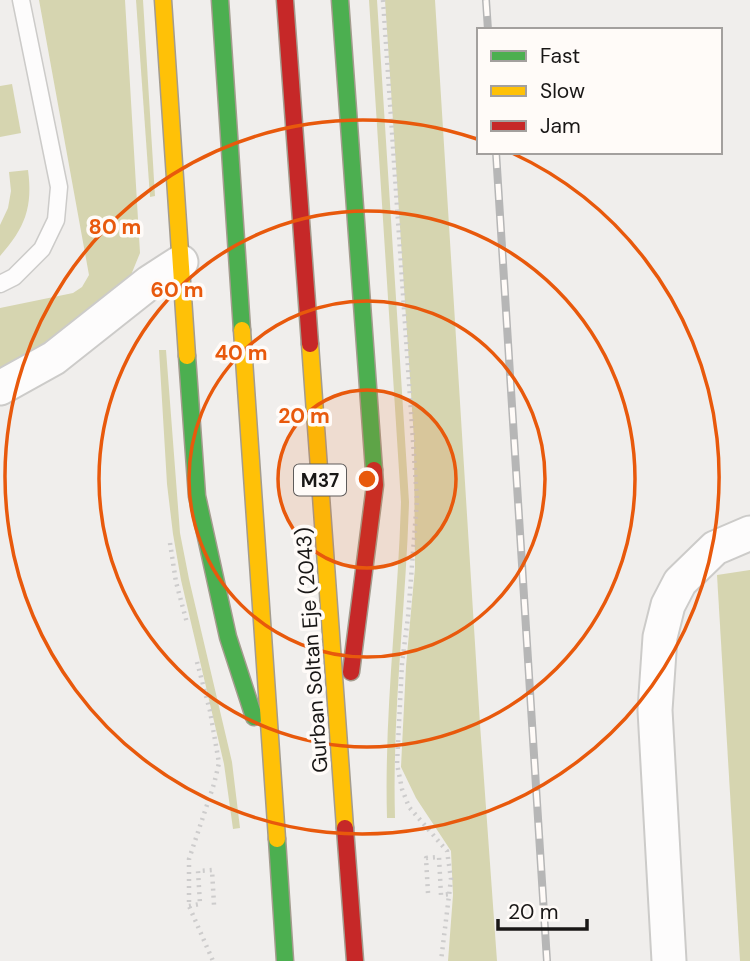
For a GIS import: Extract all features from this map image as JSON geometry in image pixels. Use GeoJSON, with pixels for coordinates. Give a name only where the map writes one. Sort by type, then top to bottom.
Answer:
{"type":"FeatureCollection","features":[{"type":"Feature","properties":{"kind":"highway"},"geometry":{"type":"LineString","coordinates":[[163,0],[197,496],[228,637],[272,772]]}},
{"type":"Feature","properties":{"kind":"highway"},"geometry":{"type":"LineString","coordinates":[[220,0],[285,961]]}},
{"type":"Feature","properties":{"kind":"highway","name":"Gurban Soltan Eje (2043)"},"geometry":{"type":"LineString","coordinates":[[285,0],[355,961]]}},
{"type":"Feature","properties":{"kind":"highway"},"geometry":{"type":"LineString","coordinates":[[340,0],[375,485],[340,754]]}},
{"type":"Feature","properties":{"kind":"street"},"geometry":{"type":"LineString","coordinates":[[0,388],[54,358],[150,282],[181,262]]}},
{"type":"Feature","properties":{"kind":"street"},"geometry":{"type":"LineString","coordinates":[[669,961],[655,710],[660,637],[668,605],[680,582],[715,548],[750,533]]}},
{"type":"Feature","properties":{"kind":"street"},"geometry":{"type":"LineString","coordinates":[[715,548],[750,546]]}},
{"type":"Feature","properties":{"kind":"lane"},"geometry":{"type":"LineString","coordinates":[[0,284],[14,277],[42,249],[56,220],[59,187],[21,0]]}},
{"type":"Feature","properties":{"kind":"path"},"geometry":{"type":"LineString","coordinates":[[428,893],[426,858],[439,858],[441,895],[450,894]]}},
{"type":"Feature","properties":{"kind":"path"},"geometry":{"type":"LineString","coordinates":[[189,905],[200,904],[198,872],[212,870],[214,905]]}},
{"type":"Feature","properties":{"kind":"green space"},"geometry":{"type":"Polygon","coordinates":[[[39,0],[125,0],[140,253],[122,297],[0,385],[0,308],[73,293],[82,287],[89,275],[39,0]]]}},
{"type":"Feature","properties":{"kind":"green space"},"geometry":{"type":"Polygon","coordinates":[[[136,0],[143,0],[155,196],[150,197],[136,0]]]}},
{"type":"Feature","properties":{"kind":"green space"},"geometry":{"type":"Polygon","coordinates":[[[369,0],[377,0],[409,502],[397,699],[395,818],[387,818],[387,778],[401,502],[369,0]]]}},
{"type":"Feature","properties":{"kind":"green space"},"geometry":{"type":"Polygon","coordinates":[[[385,0],[435,0],[497,961],[448,961],[453,895],[451,851],[416,798],[401,767],[406,666],[415,568],[414,439],[385,0]]]}},
{"type":"Feature","properties":{"kind":"green space"},"geometry":{"type":"Polygon","coordinates":[[[12,84],[21,133],[0,137],[0,86],[12,84]]]}},
{"type":"Feature","properties":{"kind":"green space"},"geometry":{"type":"Polygon","coordinates":[[[28,170],[29,195],[25,216],[16,236],[0,256],[0,225],[8,208],[11,191],[9,172],[28,170]]]}},
{"type":"Feature","properties":{"kind":"green space"},"geometry":{"type":"Polygon","coordinates":[[[159,350],[166,350],[180,533],[232,762],[240,828],[233,829],[224,764],[181,580],[173,534],[167,484],[159,350]]]}},
{"type":"Feature","properties":{"kind":"green space"},"geometry":{"type":"Polygon","coordinates":[[[750,570],[750,961],[740,961],[717,575],[750,570]]]}},
{"type":"Feature","properties":{"kind":"railway"},"geometry":{"type":"LineString","coordinates":[[486,0],[488,28]]}},
{"type":"Feature","properties":{"kind":"railway"},"geometry":{"type":"LineString","coordinates":[[496,154],[547,961]]}},
{"type":"Feature","properties":{"kind":"traffic: fast"},"geometry":{"type":"LineString","coordinates":[[220,0],[242,330]]}},
{"type":"Feature","properties":{"kind":"traffic: fast"},"geometry":{"type":"LineString","coordinates":[[340,0],[374,470]]}},
{"type":"Feature","properties":{"kind":"traffic: fast"},"geometry":{"type":"LineString","coordinates":[[187,356],[197,496],[228,637],[254,717]]}},
{"type":"Feature","properties":{"kind":"traffic: fast"},"geometry":{"type":"LineString","coordinates":[[277,839],[285,961]]}},
{"type":"Feature","properties":{"kind":"traffic: slow"},"geometry":{"type":"LineString","coordinates":[[163,0],[187,356]]}},
{"type":"Feature","properties":{"kind":"traffic: slow"},"geometry":{"type":"LineString","coordinates":[[242,330],[277,839]]}},
{"type":"Feature","properties":{"kind":"traffic: slow"},"geometry":{"type":"LineString","coordinates":[[310,344],[345,828]]}},
{"type":"Feature","properties":{"kind":"traffic: jam"},"geometry":{"type":"LineString","coordinates":[[285,0],[310,344]]}},
{"type":"Feature","properties":{"kind":"traffic: jam"},"geometry":{"type":"LineString","coordinates":[[351,672],[375,485],[374,470]]}},
{"type":"Feature","properties":{"kind":"traffic: jam"},"geometry":{"type":"LineString","coordinates":[[345,828],[355,961]]}}]}
